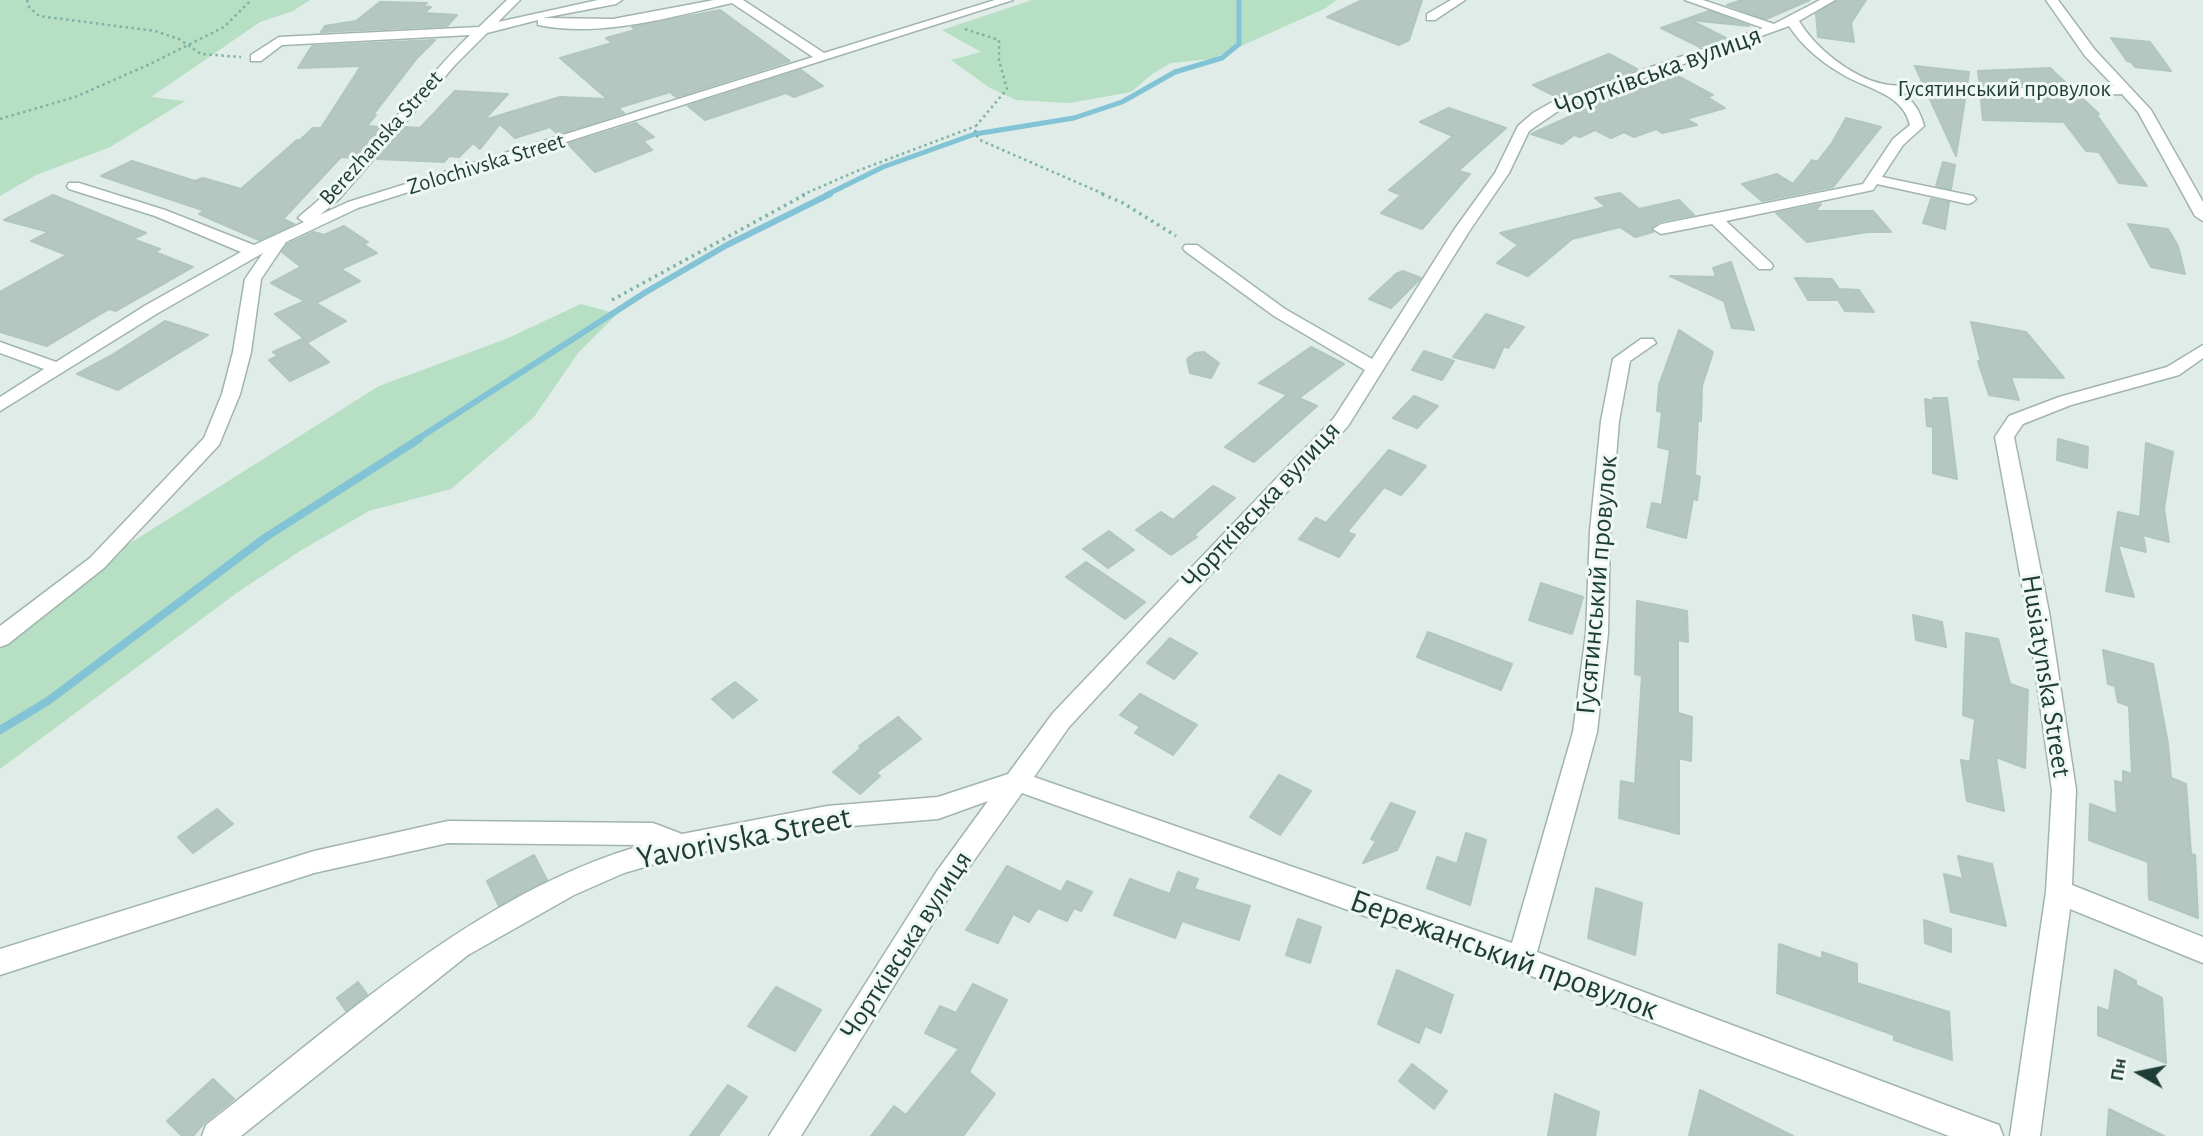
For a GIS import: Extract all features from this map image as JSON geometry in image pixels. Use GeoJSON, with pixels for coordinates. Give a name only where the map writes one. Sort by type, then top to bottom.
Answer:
{"type":"FeatureCollection","features":[{"type":"Feature","properties":{"kind":"street","name":"Berezhanska Street"},"geometry":{"type":"LineString","coordinates":[[0,638],[97,564],[212,441],[231,394],[242,352],[246,308],[253,279],[282,237],[335,195],[481,31],[514,0]]}},
{"type":"Feature","properties":{"kind":"street"},"geometry":{"type":"LineString","coordinates":[[256,58],[279,41],[481,31],[522,19],[615,0]]}},
{"type":"Feature","properties":{"kind":"street"},"geometry":{"type":"LineString","coordinates":[[522,19],[561,25],[608,23],[733,0],[823,58]]}},
{"type":"Feature","properties":{"kind":"street"},"geometry":{"type":"LineString","coordinates":[[947,0],[972,11]]}},
{"type":"Feature","properties":{"kind":"street","name":"Zolochivska Street"},"geometry":{"type":"LineString","coordinates":[[0,405],[152,309],[254,251],[353,205],[1007,0]]}},
{"type":"Feature","properties":{"kind":"street"},"geometry":{"type":"LineString","coordinates":[[1431,17],[1459,0]]}},
{"type":"Feature","properties":{"kind":"street"},"geometry":{"type":"LineString","coordinates":[[1691,0],[1783,24]]}},
{"type":"Feature","properties":{"kind":"street","name":"Чортківська вулиця"},"geometry":{"type":"LineString","coordinates":[[784,1136],[946,879],[1061,720],[1341,422],[1462,230],[1502,173],[1523,129],[1538,116],[1559,104],[1783,24],[1829,0]]}},
{"type":"Feature","properties":{"kind":"street"},"geometry":{"type":"LineString","coordinates":[[2052,0],[2090,53],[2144,110],[2203,216]]}},
{"type":"Feature","properties":{"kind":"street","name":"Гусятинський провулок"},"geometry":{"type":"LineString","coordinates":[[1783,24],[1850,74],[1905,101],[1916,114],[1917,126],[1898,142],[1873,179]]}},
{"type":"Feature","properties":{"kind":"street","name":"Гусятинський провулок"},"geometry":{"type":"LineString","coordinates":[[1881,88],[1992,94],[2126,90]]}},
{"type":"Feature","properties":{"kind":"street"},"geometry":{"type":"LineString","coordinates":[[1661,229],[1868,187],[1873,179],[1968,200]]}},
{"type":"Feature","properties":{"kind":"street"},"geometry":{"type":"LineString","coordinates":[[74,186],[160,213],[254,251]]}},
{"type":"Feature","properties":{"kind":"street"},"geometry":{"type":"LineString","coordinates":[[1715,219],[1765,266]]}},
{"type":"Feature","properties":{"kind":"street"},"geometry":{"type":"LineString","coordinates":[[1191,248],[1213,267],[1307,331],[1374,369]]}},
{"type":"Feature","properties":{"kind":"street","name":"Гусятинський провулок"},"geometry":{"type":"LineString","coordinates":[[1521,959],[1585,732],[1597,633],[1600,531],[1609,434],[1622,359],[1647,343]]}},
{"type":"Feature","properties":{"kind":"street"},"geometry":{"type":"LineString","coordinates":[[0,347],[57,368]]}},
{"type":"Feature","properties":{"kind":"street","name":"Husiatynska Street"},"geometry":{"type":"LineString","coordinates":[[2025,1136],[2059,892],[2064,790],[2038,612],[2004,438],[2016,420],[2065,401],[2173,371],[2203,350]]}},
{"type":"Feature","properties":{"kind":"street","name":"Бережанський провулок"},"geometry":{"type":"LineString","coordinates":[[1017,781],[1521,959],[1988,1136]]}},
{"type":"Feature","properties":{"kind":"street","name":"Yavorivska Street"},"geometry":{"type":"LineString","coordinates":[[217,1136],[458,946],[565,887],[620,863],[682,845],[827,817],[938,808],[1017,781]]}},
{"type":"Feature","properties":{"kind":"street"},"geometry":{"type":"LineString","coordinates":[[0,962],[314,862],[448,832],[653,834],[682,845]]}},
{"type":"Feature","properties":{"kind":"street"},"geometry":{"type":"LineString","coordinates":[[2059,892],[2203,950]]}},
{"type":"Feature","properties":{"kind":"path"},"geometry":{"type":"LineString","coordinates":[[27,0],[29,7],[39,16],[155,31],[201,54],[256,58]]}},
{"type":"Feature","properties":{"kind":"path"},"geometry":{"type":"LineString","coordinates":[[0,119],[75,97],[119,79],[224,27],[251,0]]}},
{"type":"Feature","properties":{"kind":"path"},"geometry":{"type":"LineString","coordinates":[[612,300],[757,219],[856,172],[909,154],[976,125],[997,104],[1007,89],[999,60],[999,40],[938,22]]}},
{"type":"Feature","properties":{"kind":"path"},"geometry":{"type":"LineString","coordinates":[[976,125],[975,134],[982,141],[1123,203],[1163,226],[1191,248]]}},
{"type":"Feature","properties":{"kind":"green space"},"geometry":{"type":"Polygon","coordinates":[[[0,0],[310,0],[293,11],[260,22],[151,97],[185,101],[110,147],[36,175],[0,196],[0,0]]]}},
{"type":"Feature","properties":{"kind":"green space"},"geometry":{"type":"Polygon","coordinates":[[[1032,0],[1336,0],[1326,8],[1212,59],[1171,63],[1155,72],[1131,92],[1070,103],[1016,100],[990,88],[951,60],[981,52],[942,30],[1032,0]]]}},
{"type":"Feature","properties":{"kind":"green space"},"geometry":{"type":"Polygon","coordinates":[[[581,304],[617,314],[578,353],[534,417],[451,489],[369,511],[300,551],[238,592],[0,769],[0,641],[116,552],[379,386],[506,339],[581,304]]]}},
{"type":"Feature","properties":{"kind":"building"},"geometry":{"type":"Polygon","coordinates":[[[1362,0],[1422,0],[1409,40],[1399,45],[1327,17],[1362,0]]]}},
{"type":"Feature","properties":{"kind":"building"},"geometry":{"type":"Polygon","coordinates":[[[1742,0],[1810,0],[1766,19],[1727,5],[1742,0]]]}},
{"type":"Feature","properties":{"kind":"building"},"geometry":{"type":"Polygon","coordinates":[[[1837,0],[1866,0],[1851,23],[1854,42],[1818,37],[1816,14],[1837,0]]]}},
{"type":"Feature","properties":{"kind":"building"},"geometry":{"type":"Polygon","coordinates":[[[380,2],[427,3],[422,6],[431,7],[424,13],[457,15],[447,26],[321,32],[325,26],[356,21],[380,2]]]}},
{"type":"Feature","properties":{"kind":"building"},"geometry":{"type":"Polygon","coordinates":[[[720,10],[790,61],[676,97],[670,92],[618,108],[560,58],[612,43],[606,38],[635,30],[632,27],[720,10]]]}},
{"type":"Feature","properties":{"kind":"building"},"geometry":{"type":"Polygon","coordinates":[[[1709,11],[1749,26],[1690,20],[1726,38],[1700,47],[1661,28],[1709,11]]]}},
{"type":"Feature","properties":{"kind":"building"},"geometry":{"type":"Polygon","coordinates":[[[2111,38],[2150,42],[2171,71],[2135,67],[2127,61],[2111,38]]]}},
{"type":"Feature","properties":{"kind":"building"},"geometry":{"type":"Polygon","coordinates":[[[435,40],[417,58],[373,115],[376,115],[367,126],[384,127],[365,149],[357,158],[341,157],[283,219],[294,224],[259,240],[199,214],[205,211],[101,176],[132,161],[195,181],[203,178],[241,189],[297,140],[313,128],[321,128],[361,66],[298,68],[312,46],[435,40]]]}},
{"type":"Feature","properties":{"kind":"building"},"geometry":{"type":"Polygon","coordinates":[[[1609,54],[1637,69],[1557,97],[1533,85],[1609,54]]]}},
{"type":"Feature","properties":{"kind":"building"},"geometry":{"type":"Polygon","coordinates":[[[1915,66],[1969,72],[1967,86],[1923,84],[1915,66]]]}},
{"type":"Feature","properties":{"kind":"building"},"geometry":{"type":"Polygon","coordinates":[[[2050,68],[2068,85],[1980,86],[1978,71],[2050,68]]]}},
{"type":"Feature","properties":{"kind":"building"},"geometry":{"type":"Polygon","coordinates":[[[801,70],[823,86],[794,97],[786,93],[705,120],[688,106],[801,70]]]}},
{"type":"Feature","properties":{"kind":"building"},"geometry":{"type":"Polygon","coordinates":[[[1672,73],[1713,95],[1707,97],[1725,108],[1686,119],[1697,125],[1662,133],[1656,129],[1634,137],[1624,132],[1611,138],[1595,130],[1580,137],[1574,135],[1562,144],[1531,134],[1582,111],[1573,106],[1672,73]]]}},
{"type":"Feature","properties":{"kind":"building"},"geometry":{"type":"Polygon","coordinates":[[[455,91],[508,94],[484,120],[560,97],[607,99],[624,113],[558,134],[550,127],[515,138],[500,124],[480,149],[473,143],[459,157],[449,156],[444,162],[377,159],[405,127],[420,128],[455,91]]]}},
{"type":"Feature","properties":{"kind":"building"},"geometry":{"type":"Polygon","coordinates":[[[1929,97],[1965,99],[1956,156],[1929,97]]]}},
{"type":"Feature","properties":{"kind":"building"},"geometry":{"type":"Polygon","coordinates":[[[2082,98],[2099,114],[2096,114],[2147,186],[2119,183],[2099,152],[2086,151],[2064,122],[1983,120],[1981,100],[2082,98]]]}},
{"type":"Feature","properties":{"kind":"building"},"geometry":{"type":"Polygon","coordinates":[[[1449,108],[1506,128],[1458,171],[1470,174],[1422,229],[1381,213],[1401,195],[1389,190],[1453,136],[1420,122],[1449,108]]]}},
{"type":"Feature","properties":{"kind":"building"},"geometry":{"type":"Polygon","coordinates":[[[1846,118],[1881,127],[1833,187],[1762,201],[1742,184],[1777,174],[1793,184],[1812,160],[1817,162],[1846,118]]]}},
{"type":"Feature","properties":{"kind":"building"},"geometry":{"type":"Polygon","coordinates":[[[636,123],[654,137],[643,141],[652,150],[595,172],[568,144],[636,123]]]}},
{"type":"Feature","properties":{"kind":"building"},"geometry":{"type":"Polygon","coordinates":[[[1943,162],[1955,165],[1951,189],[1936,186],[1943,162]]]}},
{"type":"Feature","properties":{"kind":"building"},"geometry":{"type":"Polygon","coordinates":[[[1620,193],[1639,209],[1679,200],[1694,215],[1660,221],[1651,228],[1653,232],[1635,237],[1620,227],[1572,239],[1528,276],[1497,263],[1518,245],[1500,233],[1606,207],[1595,198],[1620,193]]]}},
{"type":"Feature","properties":{"kind":"building"},"geometry":{"type":"Polygon","coordinates":[[[53,195],[146,233],[133,239],[160,249],[155,252],[193,267],[116,311],[109,309],[47,346],[0,332],[0,292],[67,255],[31,241],[49,232],[4,220],[53,195]]]}},
{"type":"Feature","properties":{"kind":"building"},"geometry":{"type":"Polygon","coordinates":[[[1931,199],[1949,202],[1945,229],[1923,223],[1931,199]]]}},
{"type":"Feature","properties":{"kind":"building"},"geometry":{"type":"Polygon","coordinates":[[[1821,204],[1815,211],[1873,211],[1891,232],[1867,232],[1807,242],[1776,213],[1821,204]]]}},
{"type":"Feature","properties":{"kind":"building"},"geometry":{"type":"Polygon","coordinates":[[[2128,224],[2168,229],[2178,246],[2185,274],[2151,267],[2128,224]]]}},
{"type":"Feature","properties":{"kind":"building"},"geometry":{"type":"Polygon","coordinates":[[[344,226],[368,242],[363,244],[377,253],[341,269],[360,281],[316,303],[346,321],[308,342],[275,314],[305,301],[271,283],[301,267],[282,252],[288,244],[314,232],[324,235],[344,226]]]}},
{"type":"Feature","properties":{"kind":"building"},"geometry":{"type":"Polygon","coordinates":[[[1731,262],[1754,330],[1732,328],[1724,301],[1670,276],[1716,277],[1713,268],[1731,262]]]}},
{"type":"Feature","properties":{"kind":"building"},"geometry":{"type":"Polygon","coordinates":[[[1403,271],[1421,278],[1391,308],[1369,299],[1396,274],[1403,271]]]}},
{"type":"Feature","properties":{"kind":"building"},"geometry":{"type":"Polygon","coordinates":[[[1795,278],[1832,279],[1839,289],[1859,290],[1874,312],[1845,311],[1838,300],[1808,300],[1795,278]]]}},
{"type":"Feature","properties":{"kind":"building"},"geometry":{"type":"Polygon","coordinates":[[[1486,314],[1524,327],[1508,348],[1504,346],[1494,368],[1453,357],[1486,314]]]}},
{"type":"Feature","properties":{"kind":"building"},"geometry":{"type":"Polygon","coordinates":[[[165,321],[208,335],[118,390],[77,374],[112,355],[165,321]]]}},
{"type":"Feature","properties":{"kind":"building"},"geometry":{"type":"Polygon","coordinates":[[[1971,322],[2026,332],[2064,378],[2011,377],[2019,400],[1989,395],[1978,361],[1981,362],[1971,322]]]}},
{"type":"Feature","properties":{"kind":"building"},"geometry":{"type":"Polygon","coordinates":[[[1679,330],[1713,352],[1702,386],[1695,475],[1700,477],[1697,500],[1693,499],[1686,538],[1647,527],[1652,503],[1662,505],[1670,450],[1658,447],[1662,412],[1657,411],[1659,385],[1679,330]]]}},
{"type":"Feature","properties":{"kind":"building"},"geometry":{"type":"Polygon","coordinates":[[[302,339],[329,362],[290,381],[269,360],[278,356],[273,352],[302,339]]]}},
{"type":"Feature","properties":{"kind":"building"},"geometry":{"type":"Polygon","coordinates":[[[1311,347],[1344,364],[1299,398],[1317,406],[1254,462],[1225,447],[1287,395],[1259,383],[1311,347]]]}},
{"type":"Feature","properties":{"kind":"building"},"geometry":{"type":"Polygon","coordinates":[[[1424,351],[1454,361],[1442,380],[1412,370],[1424,351]]]}},
{"type":"Feature","properties":{"kind":"building"},"geometry":{"type":"Polygon","coordinates":[[[1204,352],[1219,363],[1211,378],[1190,373],[1187,359],[1195,353],[1204,352]]]}},
{"type":"Feature","properties":{"kind":"building"},"geometry":{"type":"Polygon","coordinates":[[[1414,396],[1438,406],[1417,428],[1393,418],[1414,396]]]}},
{"type":"Feature","properties":{"kind":"building"},"geometry":{"type":"Polygon","coordinates":[[[1933,398],[1947,398],[1957,479],[1933,473],[1933,427],[1927,426],[1925,399],[1933,401],[1933,398]]]}},
{"type":"Feature","properties":{"kind":"building"},"geometry":{"type":"Polygon","coordinates":[[[2058,439],[2088,447],[2087,468],[2057,460],[2058,439]]]}},
{"type":"Feature","properties":{"kind":"building"},"geometry":{"type":"Polygon","coordinates":[[[2146,443],[2173,452],[2164,509],[2169,542],[2143,535],[2146,552],[2118,545],[2134,597],[2106,591],[2118,512],[2140,517],[2146,443]]]}},
{"type":"Feature","properties":{"kind":"building"},"geometry":{"type":"Polygon","coordinates":[[[1389,450],[1426,466],[1401,495],[1384,487],[1347,532],[1355,535],[1339,557],[1299,539],[1316,518],[1326,523],[1389,450]]]}},
{"type":"Feature","properties":{"kind":"building"},"geometry":{"type":"Polygon","coordinates":[[[1213,486],[1235,498],[1194,535],[1197,537],[1171,555],[1136,530],[1161,512],[1173,520],[1213,486]]]}},
{"type":"Feature","properties":{"kind":"building"},"geometry":{"type":"Polygon","coordinates":[[[1109,531],[1134,550],[1108,568],[1083,549],[1109,531]]]}},
{"type":"Feature","properties":{"kind":"building"},"geometry":{"type":"Polygon","coordinates":[[[1086,562],[1145,602],[1125,619],[1066,577],[1086,562]]]}},
{"type":"Feature","properties":{"kind":"building"},"geometry":{"type":"Polygon","coordinates":[[[1541,583],[1583,597],[1572,634],[1529,620],[1541,583]]]}},
{"type":"Feature","properties":{"kind":"building"},"geometry":{"type":"Polygon","coordinates":[[[1637,601],[1687,611],[1688,642],[1678,640],[1678,713],[1692,717],[1691,761],[1679,758],[1679,834],[1619,818],[1621,781],[1635,784],[1642,676],[1635,674],[1637,601]]]}},
{"type":"Feature","properties":{"kind":"building"},"geometry":{"type":"Polygon","coordinates":[[[1913,615],[1942,622],[1946,647],[1916,640],[1913,615]]]}},
{"type":"Feature","properties":{"kind":"building"},"geometry":{"type":"Polygon","coordinates":[[[1428,632],[1512,664],[1501,690],[1417,657],[1428,632]]]}},
{"type":"Feature","properties":{"kind":"building"},"geometry":{"type":"Polygon","coordinates":[[[1966,633],[1998,639],[2010,684],[2028,690],[2025,768],[1996,757],[2004,811],[1967,801],[1961,760],[1970,762],[1975,719],[1963,715],[1966,633]]]}},
{"type":"Feature","properties":{"kind":"building"},"geometry":{"type":"Polygon","coordinates":[[[1170,638],[1197,653],[1174,679],[1147,663],[1170,638]]]}},
{"type":"Feature","properties":{"kind":"building"},"geometry":{"type":"Polygon","coordinates":[[[2103,650],[2153,664],[2168,744],[2171,778],[2186,784],[2191,854],[2195,855],[2198,918],[2149,899],[2148,862],[2089,840],[2090,804],[2117,814],[2115,781],[2123,783],[2123,771],[2132,774],[2129,706],[2118,702],[2115,686],[2108,684],[2103,650]]]}},
{"type":"Feature","properties":{"kind":"building"},"geometry":{"type":"Polygon","coordinates":[[[735,682],[757,700],[733,718],[712,699],[735,682]]]}},
{"type":"Feature","properties":{"kind":"building"},"geometry":{"type":"Polygon","coordinates":[[[1140,694],[1197,725],[1173,755],[1135,733],[1140,727],[1120,715],[1140,694]]]}},
{"type":"Feature","properties":{"kind":"building"},"geometry":{"type":"Polygon","coordinates":[[[898,717],[921,739],[876,773],[880,776],[860,794],[833,772],[861,748],[859,746],[898,717]]]}},
{"type":"Feature","properties":{"kind":"building"},"geometry":{"type":"Polygon","coordinates":[[[1279,775],[1311,791],[1280,835],[1250,817],[1279,775]]]}},
{"type":"Feature","properties":{"kind":"building"},"geometry":{"type":"Polygon","coordinates":[[[1391,803],[1415,812],[1397,850],[1363,863],[1376,841],[1371,839],[1391,803]]]}},
{"type":"Feature","properties":{"kind":"building"},"geometry":{"type":"Polygon","coordinates":[[[217,809],[233,824],[193,853],[178,837],[217,809]]]}},
{"type":"Feature","properties":{"kind":"building"},"geometry":{"type":"Polygon","coordinates":[[[1466,833],[1486,840],[1470,905],[1427,888],[1437,857],[1457,864],[1466,833]]]}},
{"type":"Feature","properties":{"kind":"building"},"geometry":{"type":"Polygon","coordinates":[[[534,855],[547,880],[499,906],[487,881],[534,855]]]}},
{"type":"Feature","properties":{"kind":"building"},"geometry":{"type":"Polygon","coordinates":[[[1958,856],[1992,864],[2006,926],[1951,912],[1944,874],[1963,879],[1958,856]]]}},
{"type":"Feature","properties":{"kind":"building"},"geometry":{"type":"Polygon","coordinates":[[[1007,866],[1061,892],[1067,881],[1092,892],[1081,911],[1074,908],[1067,921],[1038,908],[1029,922],[1013,914],[998,943],[966,930],[1007,866]]]}},
{"type":"Feature","properties":{"kind":"building"},"geometry":{"type":"Polygon","coordinates":[[[1178,872],[1198,879],[1194,889],[1250,906],[1239,940],[1182,921],[1175,938],[1114,915],[1130,879],[1170,894],[1178,872]]]}},
{"type":"Feature","properties":{"kind":"building"},"geometry":{"type":"Polygon","coordinates":[[[1596,888],[1642,903],[1635,955],[1588,938],[1596,888]]]}},
{"type":"Feature","properties":{"kind":"building"},"geometry":{"type":"Polygon","coordinates":[[[1298,919],[1321,927],[1310,963],[1286,955],[1298,919]]]}},
{"type":"Feature","properties":{"kind":"building"},"geometry":{"type":"Polygon","coordinates":[[[1924,920],[1951,929],[1951,952],[1925,943],[1924,920]]]}},
{"type":"Feature","properties":{"kind":"building"},"geometry":{"type":"Polygon","coordinates":[[[1779,944],[1822,959],[1822,952],[1857,964],[1857,983],[1949,1012],[1952,1060],[1894,1040],[1894,1035],[1777,993],[1779,944]]]}},
{"type":"Feature","properties":{"kind":"building"},"geometry":{"type":"Polygon","coordinates":[[[1397,970],[1453,995],[1441,1033],[1425,1026],[1419,1043],[1378,1024],[1397,970]]]}},
{"type":"Feature","properties":{"kind":"building"},"geometry":{"type":"Polygon","coordinates":[[[2115,970],[2136,981],[2136,985],[2162,998],[2166,1063],[2098,1035],[2098,1007],[2109,1011],[2115,970]]]}},
{"type":"Feature","properties":{"kind":"building"},"geometry":{"type":"Polygon","coordinates":[[[358,982],[367,994],[346,1011],[337,998],[358,982]]]}},
{"type":"Feature","properties":{"kind":"building"},"geometry":{"type":"Polygon","coordinates":[[[973,984],[1007,1000],[969,1072],[995,1094],[963,1136],[871,1136],[894,1106],[906,1115],[959,1049],[925,1033],[940,1006],[956,1013],[973,984]]]}},
{"type":"Feature","properties":{"kind":"building"},"geometry":{"type":"Polygon","coordinates":[[[776,987],[821,1010],[795,1051],[748,1026],[776,987]]]}},
{"type":"Feature","properties":{"kind":"building"},"geometry":{"type":"Polygon","coordinates":[[[1412,1064],[1447,1091],[1434,1109],[1399,1081],[1412,1064]]]}},
{"type":"Feature","properties":{"kind":"building"},"geometry":{"type":"Polygon","coordinates":[[[213,1079],[234,1099],[204,1123],[193,1136],[182,1136],[167,1121],[213,1079]]]}},
{"type":"Feature","properties":{"kind":"building"},"geometry":{"type":"Polygon","coordinates":[[[728,1085],[747,1097],[718,1136],[690,1136],[728,1085]]]}},
{"type":"Feature","properties":{"kind":"building"},"geometry":{"type":"Polygon","coordinates":[[[1700,1090],[1793,1136],[1689,1136],[1700,1090]]]}},
{"type":"Feature","properties":{"kind":"building"},"geometry":{"type":"Polygon","coordinates":[[[1555,1094],[1599,1112],[1595,1136],[1548,1136],[1555,1094]]]}},
{"type":"Feature","properties":{"kind":"building"},"geometry":{"type":"Polygon","coordinates":[[[2109,1109],[2164,1136],[2107,1136],[2109,1109]]]}},
{"type":"Feature","properties":{"kind":"waterway"},"geometry":{"type":"LineString","coordinates":[[826,195],[883,167],[975,134],[1074,118],[1122,102],[1175,72],[1222,58],[1239,44],[1239,0]]}},
{"type":"Feature","properties":{"kind":"waterway"},"geometry":{"type":"LineString","coordinates":[[416,440],[646,292],[727,245],[830,194]]}},
{"type":"Feature","properties":{"kind":"waterway"},"geometry":{"type":"LineString","coordinates":[[0,730],[48,701],[266,537],[419,439]]}}]}
